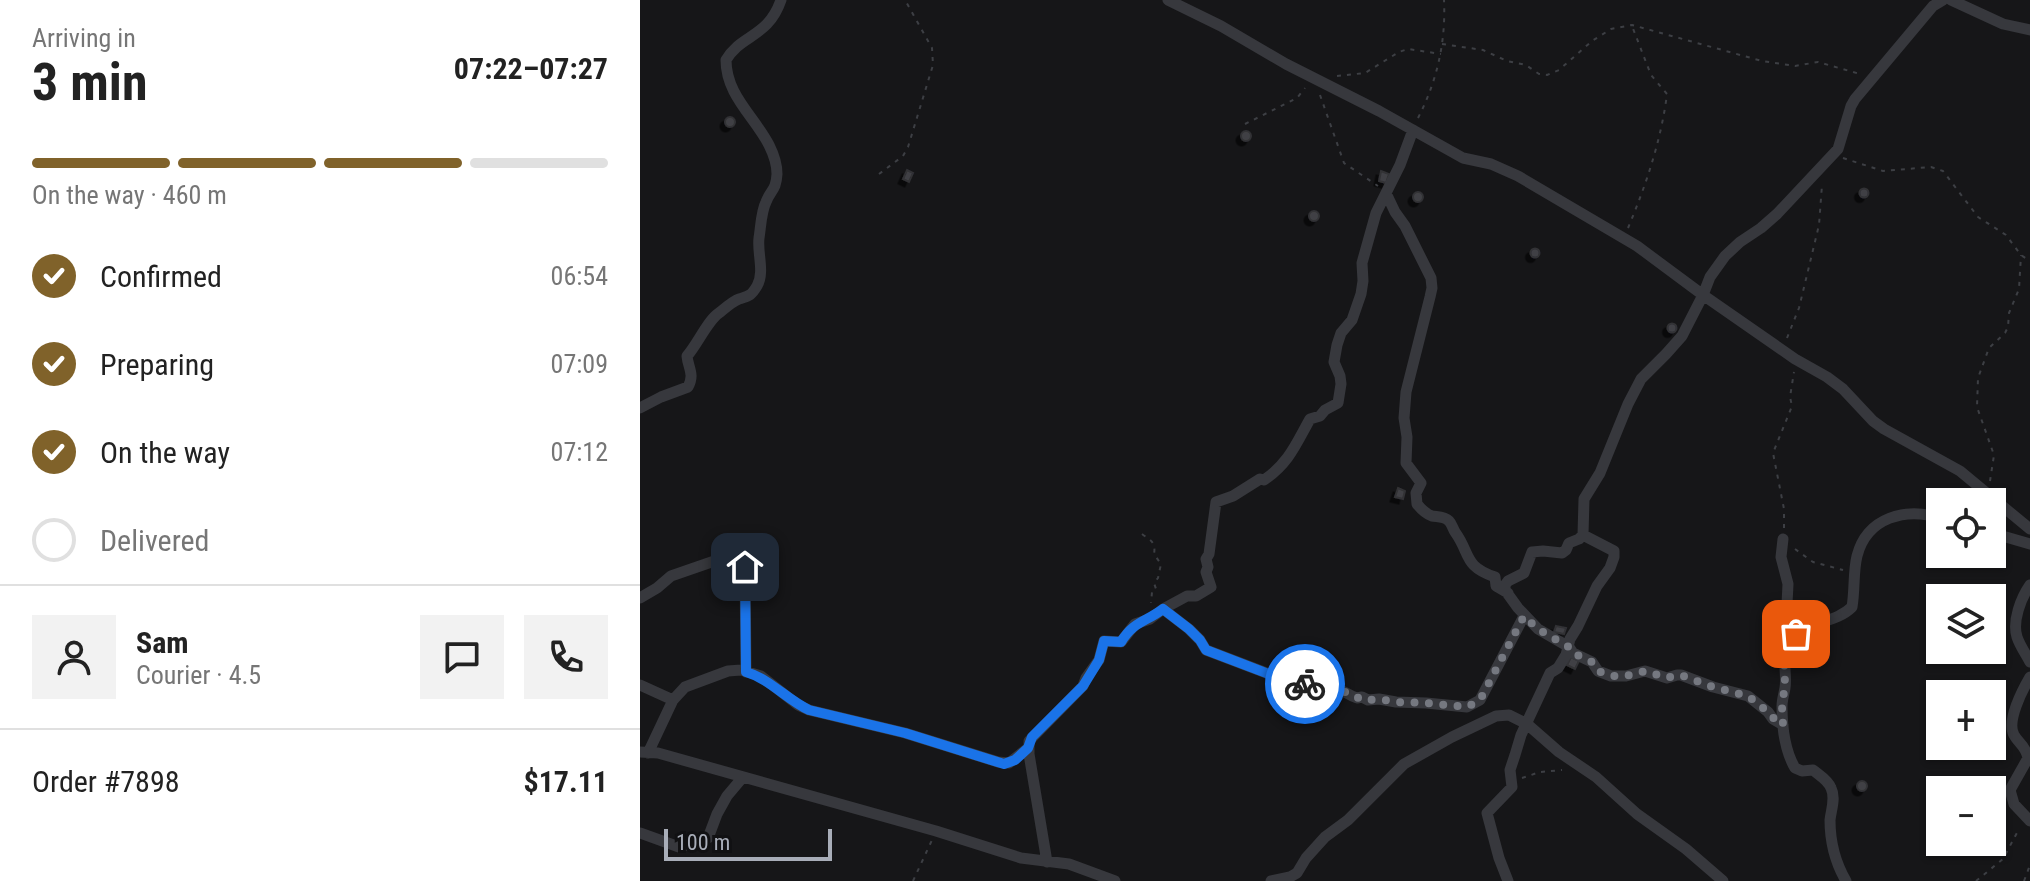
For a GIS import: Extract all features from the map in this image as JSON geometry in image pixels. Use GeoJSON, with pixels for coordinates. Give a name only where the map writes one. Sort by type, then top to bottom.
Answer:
{"type":"FeatureCollection","features":[{"type":"Feature","properties":{"kind":"street"},"geometry":{"type":"LineString","coordinates":[[640,408],[688,387],[692,376],[687,356],[711,319],[736,301],[750,296],[759,284],[759,242],[766,201],[776,186],[776,159],[759,126],[736,95],[729,80],[726,60],[731,52],[771,21],[781,0]]}},
{"type":"Feature","properties":{"kind":"street"},"geometry":{"type":"LineString","coordinates":[[1168,0],[1463,158],[1491,164],[1518,176],[1624,238],[1795,359],[1827,377],[1884,429],[1960,471],[1980,488]]}},
{"type":"Feature","properties":{"kind":"street"},"geometry":{"type":"LineString","coordinates":[[1783,725],[1748,696],[1677,675],[1667,678],[1645,671],[1611,676],[1598,671],[1592,662],[1573,653],[1524,616],[1505,590],[1505,585],[1524,573],[1532,552],[1562,553],[1569,543],[1583,535],[1584,499],[1600,473],[1641,379],[1682,336],[1710,277],[1725,256],[1769,222],[1833,155],[1839,146],[1853,102],[1933,6],[1943,0]]}},
{"type":"Feature","properties":{"kind":"street"},"geometry":{"type":"LineString","coordinates":[[1951,0],[1996,21],[2030,30]]}},
{"type":"Feature","properties":{"kind":"street"},"geometry":{"type":"LineString","coordinates":[[1115,881],[1069,864],[1021,858],[936,831],[658,753],[644,752],[673,700],[685,687],[728,671],[761,676],[809,710],[905,733],[998,762],[1015,760],[1028,748],[1032,737],[1083,686],[1099,660],[1104,641],[1121,642],[1135,624],[1187,596],[1196,596],[1211,587],[1206,559],[1216,502],[1275,473],[1295,450],[1310,419],[1338,403],[1341,384],[1334,356],[1341,333],[1352,320],[1361,294],[1362,263],[1372,226],[1413,130]]}},
{"type":"Feature","properties":{"kind":"street"},"geometry":{"type":"LineString","coordinates":[[1386,193],[1432,282],[1406,392],[1404,418],[1406,463],[1421,483],[1416,493],[1417,504],[1431,515],[1442,516],[1450,522],[1462,540],[1467,558],[1484,573],[1495,577],[1496,586],[1508,593]]}},
{"type":"Feature","properties":{"kind":"street"},"geometry":{"type":"LineString","coordinates":[[2006,510],[2030,529]]}},
{"type":"Feature","properties":{"kind":"street"},"geometry":{"type":"LineString","coordinates":[[1846,881],[1835,859],[1830,818],[1831,788],[1813,770],[1795,768],[1789,754],[1782,707],[1784,655],[1786,646],[1796,634],[1849,610],[1853,603],[1860,546],[1875,527],[1897,514],[1926,516]]}},
{"type":"Feature","properties":{"kind":"street"},"geometry":{"type":"LineString","coordinates":[[1508,881],[1487,813],[1512,787],[1511,766],[1521,735],[1550,673],[1558,668],[1614,557],[1614,551],[1583,535]]}},
{"type":"Feature","properties":{"kind":"street"},"geometry":{"type":"LineString","coordinates":[[2006,537],[2030,544]]}},
{"type":"Feature","properties":{"kind":"street"},"geometry":{"type":"LineString","coordinates":[[1783,539],[1781,557],[1788,584],[1787,604],[1796,634]]}},
{"type":"Feature","properties":{"kind":"street"},"geometry":{"type":"LineString","coordinates":[[640,598],[671,576],[723,558],[734,557],[741,561],[745,567],[746,672]]}},
{"type":"Feature","properties":{"kind":"street"},"geometry":{"type":"LineString","coordinates":[[2030,585],[2021,603],[2016,628],[2017,637],[2030,662]]}},
{"type":"Feature","properties":{"kind":"street"},"geometry":{"type":"LineString","coordinates":[[1158,612],[1189,629],[1206,650],[1320,691],[1337,688],[1368,700],[1467,707],[1480,700],[1524,616]]}},
{"type":"Feature","properties":{"kind":"street"},"geometry":{"type":"LineString","coordinates":[[2029,820],[2014,804],[2010,790],[2028,758],[2026,749],[2012,733],[2012,727],[2019,698],[2030,677]]}},
{"type":"Feature","properties":{"kind":"street"},"geometry":{"type":"LineString","coordinates":[[640,685],[673,700]]}},
{"type":"Feature","properties":{"kind":"street"},"geometry":{"type":"LineString","coordinates":[[1271,881],[1297,873],[1325,837],[1348,820],[1404,764],[1496,716],[1509,715],[1527,724],[1559,752],[1604,783],[1637,814],[1686,849],[1723,881]]}},
{"type":"Feature","properties":{"kind":"street"},"geometry":{"type":"LineString","coordinates":[[1028,748],[1047,862]]}},
{"type":"Feature","properties":{"kind":"street"},"geometry":{"type":"LineString","coordinates":[[640,833],[679,847],[701,842],[708,838],[727,796],[743,777]]}},
{"type":"Feature","properties":{"kind":"path"},"geometry":{"type":"LineString","coordinates":[[879,174],[903,156],[908,147],[933,65],[932,48],[905,0]]}},
{"type":"Feature","properties":{"kind":"path"},"geometry":{"type":"LineString","coordinates":[[1413,130],[1431,92],[1441,54],[1444,0]]}},
{"type":"Feature","properties":{"kind":"path"},"geometry":{"type":"LineString","coordinates":[[1442,44],[1483,50],[1547,75],[1559,70],[1611,29],[1632,25],[1762,61],[1795,66],[1818,62],[1873,77]]}},
{"type":"Feature","properties":{"kind":"path"},"geometry":{"type":"LineString","coordinates":[[1624,238],[1647,181],[1664,119],[1667,94],[1651,75],[1632,25]]}},
{"type":"Feature","properties":{"kind":"path"},"geometry":{"type":"LineString","coordinates":[[1336,77],[1365,73],[1408,49],[1441,54]]}},
{"type":"Feature","properties":{"kind":"path"},"geometry":{"type":"LineString","coordinates":[[1245,124],[1300,95],[1312,77],[1344,163],[1386,193]]}},
{"type":"Feature","properties":{"kind":"path"},"geometry":{"type":"LineString","coordinates":[[1833,155],[1883,171],[1931,167],[1943,171],[1978,217],[2006,235],[2021,255],[2030,261]]}},
{"type":"Feature","properties":{"kind":"path"},"geometry":{"type":"LineString","coordinates":[[1782,350],[1799,308],[1819,225],[1824,164]]}},
{"type":"Feature","properties":{"kind":"path"},"geometry":{"type":"LineString","coordinates":[[1992,488],[1989,477],[1994,455],[1977,407],[1978,378],[1989,348],[2007,331],[2010,310],[2018,293],[2021,255]]}},
{"type":"Feature","properties":{"kind":"path"},"geometry":{"type":"LineString","coordinates":[[1795,359],[1790,397],[1792,406],[1773,453],[1784,509],[1783,539],[1813,562],[1855,572]]}},
{"type":"Feature","properties":{"kind":"path"},"geometry":{"type":"LineString","coordinates":[[1142,534],[1153,541],[1154,554],[1161,564],[1151,600],[1158,612]]}},
{"type":"Feature","properties":{"kind":"path"},"geometry":{"type":"LineString","coordinates":[[1512,787],[1524,776],[1560,771],[1578,763]]}},
{"type":"Feature","properties":{"kind":"path"},"geometry":{"type":"LineString","coordinates":[[1976,881],[2003,859],[2016,833],[2029,820]]}},
{"type":"Feature","properties":{"kind":"path"},"geometry":{"type":"LineString","coordinates":[[913,881],[936,831]]}},
{"type":"Feature","properties":{"kind":"path"},"geometry":{"type":"LineString","coordinates":[[2024,881],[2030,865]]}},
{"type":"Feature","properties":{"kind":"building"},"geometry":{"type":"Polygon","coordinates":[[[730,117],[735,122],[730,127],[725,122],[730,117]]]}},
{"type":"Feature","properties":{"kind":"building"},"geometry":{"type":"Polygon","coordinates":[[[1246,131],[1251,136],[1246,141],[1241,136],[1246,131]]]}},
{"type":"Feature","properties":{"kind":"building"},"geometry":{"type":"Polygon","coordinates":[[[907,170],[913,173],[909,182],[903,179],[907,170]]]}},
{"type":"Feature","properties":{"kind":"building"},"geometry":{"type":"Polygon","coordinates":[[[1381,171],[1389,174],[1386,183],[1379,181],[1381,171]]]}},
{"type":"Feature","properties":{"kind":"building"},"geometry":{"type":"Polygon","coordinates":[[[1864,189],[1868,193],[1864,197],[1860,193],[1864,189]]]}},
{"type":"Feature","properties":{"kind":"building"},"geometry":{"type":"Polygon","coordinates":[[[1418,192],[1423,197],[1418,202],[1413,197],[1418,192]]]}},
{"type":"Feature","properties":{"kind":"building"},"geometry":{"type":"Polygon","coordinates":[[[1314,211],[1319,216],[1314,221],[1309,216],[1314,211]]]}},
{"type":"Feature","properties":{"kind":"building"},"geometry":{"type":"Polygon","coordinates":[[[1535,249],[1539,253],[1535,257],[1531,253],[1535,249]]]}},
{"type":"Feature","properties":{"kind":"building"},"geometry":{"type":"Polygon","coordinates":[[[1672,323],[1677,328],[1672,333],[1667,328],[1672,323]]]}},
{"type":"Feature","properties":{"kind":"building"},"geometry":{"type":"Polygon","coordinates":[[[1398,488],[1405,491],[1403,499],[1395,497],[1398,488]]]}},
{"type":"Feature","properties":{"kind":"building"},"geometry":{"type":"Polygon","coordinates":[[[1556,626],[1566,628],[1564,634],[1554,632],[1556,626]]]}},
{"type":"Feature","properties":{"kind":"building"},"geometry":{"type":"Polygon","coordinates":[[[1571,657],[1579,661],[1575,669],[1567,665],[1571,657]]]}},
{"type":"Feature","properties":{"kind":"building"},"geometry":{"type":"Polygon","coordinates":[[[1862,781],[1867,786],[1862,791],[1857,786],[1862,781]]]}},
{"type":"Feature","properties":{"kind":"way so far"},"geometry":{"type":"LineString","coordinates":[[1305,684],[1328,692],[1337,688],[1368,700],[1467,707],[1480,700],[1524,616],[1573,653],[1592,662],[1598,671],[1611,676],[1645,671],[1667,678],[1681,675],[1748,696],[1783,725],[1784,655],[1786,646],[1796,634]]}},
{"type":"Feature","properties":{"kind":"route"},"geometry":{"type":"LineString","coordinates":[[745,567],[746,672],[761,676],[809,710],[905,733],[1004,764],[1015,760],[1028,748],[1032,737],[1083,686],[1099,660],[1104,641],[1121,642],[1135,624],[1150,619],[1163,609],[1189,629],[1206,650],[1274,676],[1305,684]]}}]}
